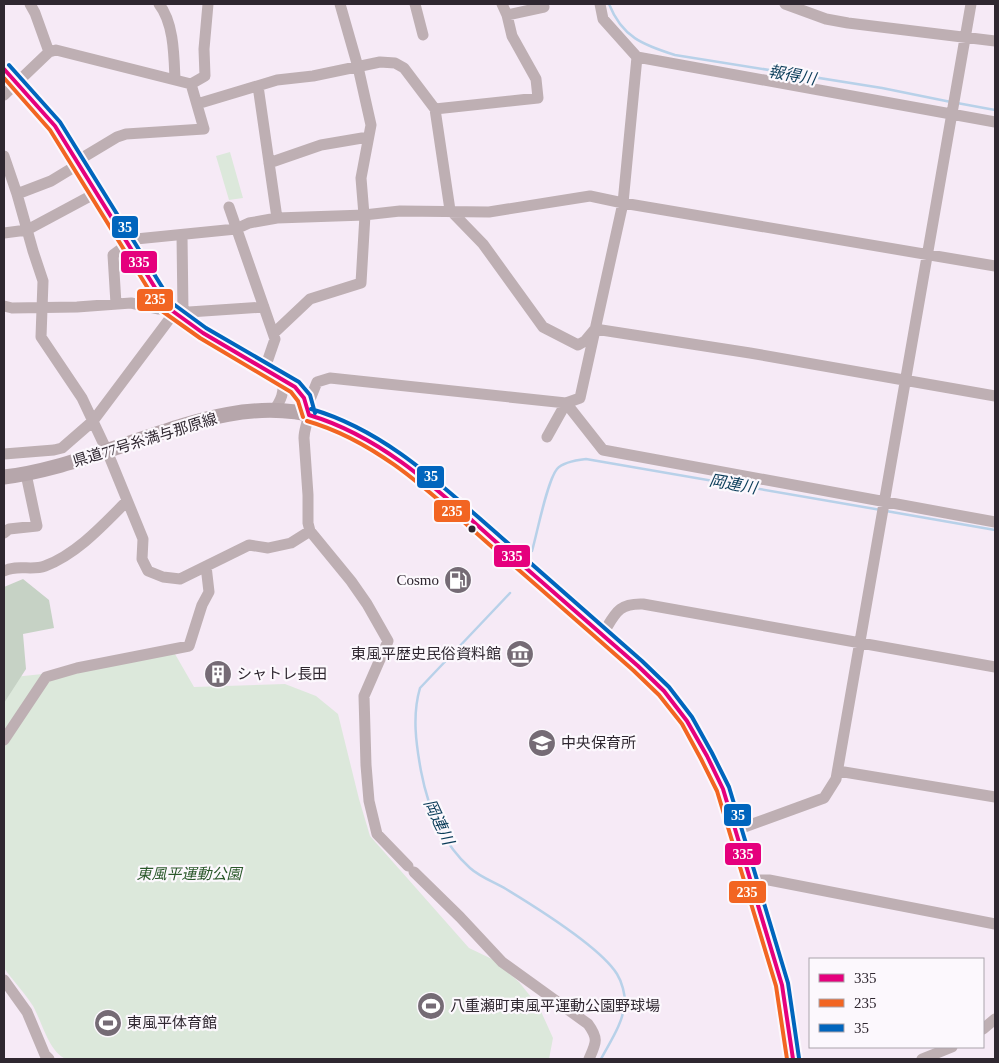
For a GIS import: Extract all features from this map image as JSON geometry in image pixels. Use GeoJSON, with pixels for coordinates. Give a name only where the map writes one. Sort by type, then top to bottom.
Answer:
{"type":"FeatureCollection","features":[{"type":"Feature","properties":{"kind":"main road","name":"県道77号糸満与那原線"},"geometry":{"type":"LineString","coordinates":[[4,477],[26,474],[107,451],[207,418],[239,412],[272,410],[308,411],[365,437],[397,458],[429,483],[638,666],[664,691],[687,721],[711,764],[736,830],[782,986],[793,1059]]}},
{"type":"Feature","properties":{"kind":"street"},"geometry":{"type":"LineString","coordinates":[[30,4],[49,52]]}},
{"type":"Feature","properties":{"kind":"street"},"geometry":{"type":"LineString","coordinates":[[159,4],[163,8],[169,27],[175,80]]}},
{"type":"Feature","properties":{"kind":"street"},"geometry":{"type":"LineString","coordinates":[[4,95],[49,52],[56,50],[191,84],[205,76],[205,34],[208,4]]}},
{"type":"Feature","properties":{"kind":"street"},"geometry":{"type":"LineString","coordinates":[[340,4],[358,67],[371,126],[361,178],[364,215],[400,211],[450,210],[489,212],[590,196],[623,204],[995,266]]}},
{"type":"Feature","properties":{"kind":"street"},"geometry":{"type":"LineString","coordinates":[[415,4],[423,35]]}},
{"type":"Feature","properties":{"kind":"street"},"geometry":{"type":"LineString","coordinates":[[434,109],[538,98],[536,79],[512,36],[502,4]]}},
{"type":"Feature","properties":{"kind":"street"},"geometry":{"type":"LineString","coordinates":[[507,15],[544,7],[542,4]]}},
{"type":"Feature","properties":{"kind":"street"},"geometry":{"type":"LineString","coordinates":[[600,4],[603,19],[637,57],[952,111],[995,122]]}},
{"type":"Feature","properties":{"kind":"street"},"geometry":{"type":"LineString","coordinates":[[785,4],[803,8],[826,19],[848,23],[995,41]]}},
{"type":"Feature","properties":{"kind":"street"},"geometry":{"type":"LineString","coordinates":[[736,830],[824,798],[831,788],[838,771],[971,4]]}},
{"type":"Feature","properties":{"kind":"street"},"geometry":{"type":"LineString","coordinates":[[589,1059],[596,1045],[595,1034],[588,1024],[502,962],[377,834],[369,801],[364,696],[388,641],[362,596],[310,531],[308,523],[304,430],[317,382],[330,378],[566,403],[580,398],[623,204],[637,57]]}},
{"type":"Feature","properties":{"kind":"street"},"geometry":{"type":"LineString","coordinates":[[197,104],[277,80],[313,76],[380,62],[395,63],[404,68],[434,109],[450,210],[483,244],[543,327],[578,345],[582,344],[595,329]]}},
{"type":"Feature","properties":{"kind":"street"},"geometry":{"type":"LineString","coordinates":[[4,69],[55,126],[127,242],[175,311],[233,351],[283,379],[300,393],[308,411]]}},
{"type":"Feature","properties":{"kind":"street"},"geometry":{"type":"LineString","coordinates":[[17,194],[51,181],[117,137],[126,134],[204,129],[191,84]]}},
{"type":"Feature","properties":{"kind":"street"},"geometry":{"type":"LineString","coordinates":[[258,86],[278,218]]}},
{"type":"Feature","properties":{"kind":"street"},"geometry":{"type":"LineString","coordinates":[[269,163],[321,146],[368,137]]}},
{"type":"Feature","properties":{"kind":"street"},"geometry":{"type":"LineString","coordinates":[[4,156],[9,183],[17,194],[43,280],[42,337],[82,398],[107,451],[143,539],[142,559],[148,571],[163,577],[180,579],[249,545],[268,548],[291,543],[310,531]]}},
{"type":"Feature","properties":{"kind":"street"},"geometry":{"type":"LineString","coordinates":[[4,234],[27,230],[96,193]]}},
{"type":"Feature","properties":{"kind":"street"},"geometry":{"type":"LineString","coordinates":[[229,207],[274,333],[275,339],[265,368]]}},
{"type":"Feature","properties":{"kind":"street"},"geometry":{"type":"LineString","coordinates":[[116,304],[113,255],[127,242],[236,229],[250,223],[278,218],[365,215],[361,284],[310,299],[274,333]]}},
{"type":"Feature","properties":{"kind":"street"},"geometry":{"type":"LineString","coordinates":[[4,454],[62,448],[93,421],[175,311],[182,235]]}},
{"type":"Feature","properties":{"kind":"street"},"geometry":{"type":"LineString","coordinates":[[4,306],[12,308],[42,306],[77,307],[131,303],[175,311],[264,307]]}},
{"type":"Feature","properties":{"kind":"street"},"geometry":{"type":"LineString","coordinates":[[595,329],[750,353],[995,396]]}},
{"type":"Feature","properties":{"kind":"street"},"geometry":{"type":"LineString","coordinates":[[272,410],[279,403],[282,396],[284,388],[283,379]]}},
{"type":"Feature","properties":{"kind":"street"},"geometry":{"type":"LineString","coordinates":[[547,437],[566,403]]}},
{"type":"Feature","properties":{"kind":"street"},"geometry":{"type":"LineString","coordinates":[[566,403],[603,450],[995,522]]}},
{"type":"Feature","properties":{"kind":"street"},"geometry":{"type":"LineString","coordinates":[[4,533],[9,529],[36,526],[26,474]]}},
{"type":"Feature","properties":{"kind":"street"},"geometry":{"type":"LineString","coordinates":[[4,571],[10,568],[44,567],[59,559],[94,533],[127,502]]}},
{"type":"Feature","properties":{"kind":"street"},"geometry":{"type":"LineString","coordinates":[[4,740],[46,678],[77,668],[189,646],[202,605],[209,592],[206,566]]}},
{"type":"Feature","properties":{"kind":"street"},"geometry":{"type":"LineString","coordinates":[[602,635],[618,610],[630,603],[643,604],[995,667]]}},
{"type":"Feature","properties":{"kind":"street"},"geometry":{"type":"LineString","coordinates":[[838,771],[995,798]]}},
{"type":"Feature","properties":{"kind":"street"},"geometry":{"type":"LineString","coordinates":[[751,880],[770,880],[995,924]]}},
{"type":"Feature","properties":{"kind":"street"},"geometry":{"type":"LineString","coordinates":[[4,980],[27,1012],[42,1048],[49,1059]]}},
{"type":"Feature","properties":{"kind":"street"},"geometry":{"type":"LineString","coordinates":[[984,1028],[995,1019]]}},
{"type":"Feature","properties":{"kind":"street"},"geometry":{"type":"LineString","coordinates":[[922,1059],[950,1048]]}},
{"type":"Feature","properties":{"kind":"green space"},"geometry":{"type":"Polygon","coordinates":[[[230,152],[243,198],[229,200],[216,156],[230,152]]]}},
{"type":"Feature","properties":{"kind":"green space"},"geometry":{"type":"Polygon","coordinates":[[[23,579],[49,600],[54,628],[23,634],[26,669],[4,703],[4,587],[23,579]]]}},
{"type":"Feature","properties":{"kind":"green space","name":"東風平運動公園"},"geometry":{"type":"Polygon","coordinates":[[[175,654],[194,687],[285,684],[316,696],[338,714],[370,836],[469,948],[494,960],[519,982],[539,1007],[553,1038],[549,1059],[66,1059],[55,1050],[46,1036],[33,1006],[4,968],[4,678],[62,672],[175,654]]]}},
{"type":"Feature","properties":{"kind":"waterway","name":"報得川"},"geometry":{"type":"LineString","coordinates":[[609,4],[614,15],[627,32],[643,43],[675,55],[882,88],[951,102]]}},
{"type":"Feature","properties":{"kind":"waterway","name":"報得川"},"geometry":{"type":"LineString","coordinates":[[957,103],[995,110]]}},
{"type":"Feature","properties":{"kind":"waterway","name":"岡連川"},"geometry":{"type":"LineString","coordinates":[[532,551],[553,475],[563,465],[586,459],[881,510]]}},
{"type":"Feature","properties":{"kind":"waterway","name":"岡連川"},"geometry":{"type":"LineString","coordinates":[[886,511],[995,530]]}},
{"type":"Feature","properties":{"kind":"waterway","name":"岡連川"},"geometry":{"type":"LineString","coordinates":[[510,593],[420,688],[415,719],[421,771],[432,811],[444,836],[460,858],[478,874],[518,896],[566,928],[597,952],[617,974],[624,992],[624,1010],[616,1032],[601,1059]]}},
{"type":"Feature","properties":{"kind":"transit line","name":"35"},"geometry":{"type":"LineString","coordinates":[[9,65],[60,122],[172,303],[206,328],[299,382],[310,395],[315,413]]}},
{"type":"Feature","properties":{"kind":"transit line","name":"335"},"geometry":{"type":"LineString","coordinates":[[4,69],[55,126],[167,307],[203,333],[295,387],[304,398],[309,415]]}},
{"type":"Feature","properties":{"kind":"transit line","name":"235"},"geometry":{"type":"LineString","coordinates":[[4,78],[50,130],[162,311],[200,338],[291,392],[298,401],[303,417]]}},
{"type":"Feature","properties":{"kind":"transit line","name":"35"},"geometry":{"type":"LineString","coordinates":[[311,409],[365,431],[389,446],[436,481],[642,661],[669,687],[692,717],[729,787],[788,983],[799,1058]]}},
{"type":"Feature","properties":{"kind":"transit line","name":"335"},"geometry":{"type":"LineString","coordinates":[[309,415],[336,425],[386,451],[431,485],[638,666],[664,691],[687,721],[723,789],[782,985],[793,1059]]}},
{"type":"Feature","properties":{"kind":"transit line","name":"235"},"geometry":{"type":"LineString","coordinates":[[307,421],[334,430],[359,443],[383,457],[427,490],[634,671],[659,695],[682,724],[717,791],[776,986],[787,1059]]}},
{"type":"Feature","properties":{"kind":"place","name":"Cosmo"},"geometry":{"type":"Point","coordinates":[458,580]}},
{"type":"Feature","properties":{"kind":"place","name":"東風平歴史民俗資料館"},"geometry":{"type":"Point","coordinates":[520,654]}},
{"type":"Feature","properties":{"kind":"place","name":"シャトレ長田"},"geometry":{"type":"Point","coordinates":[218,674]}},
{"type":"Feature","properties":{"kind":"place","name":"中央保育所"},"geometry":{"type":"Point","coordinates":[542,743]}},
{"type":"Feature","properties":{"kind":"place","name":"八重瀬町東風平運動公園野球場"},"geometry":{"type":"Point","coordinates":[431,1006]}},
{"type":"Feature","properties":{"kind":"place","name":"東風平体育館"},"geometry":{"type":"Point","coordinates":[108,1023]}}]}
